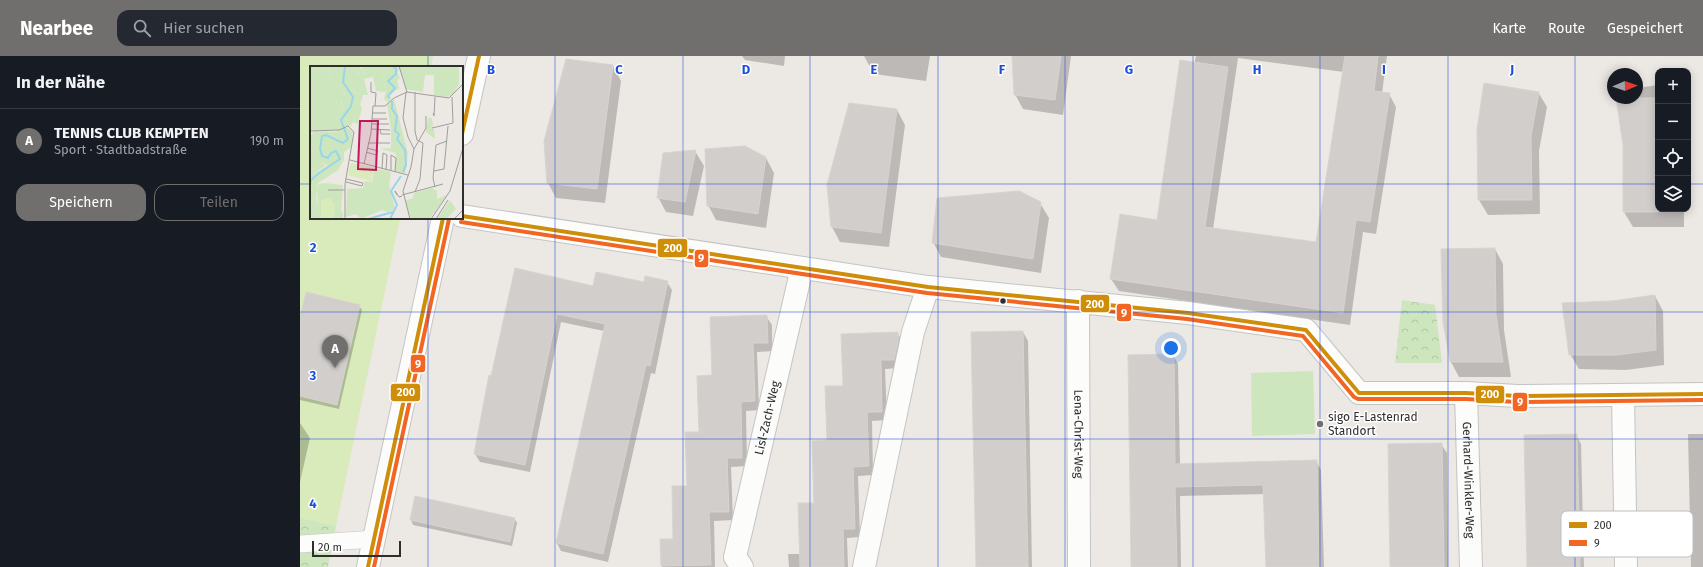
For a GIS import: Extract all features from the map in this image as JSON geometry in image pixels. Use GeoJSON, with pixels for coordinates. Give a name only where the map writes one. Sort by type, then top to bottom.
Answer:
{"type":"FeatureCollection","features":[{"type":"Feature","properties":{"kind":"street"},"geometry":{"type":"LineString","coordinates":[[463,129],[479,56]]}},
{"type":"Feature","properties":{"kind":"street"},"geometry":{"type":"LineString","coordinates":[[463,216],[928,287],[1195,314],[1306,330],[1359,393],[1466,393],[1517,396],[1703,394]]}},
{"type":"Feature","properties":{"kind":"street"},"geometry":{"type":"LineString","coordinates":[[368,567],[444,219]]}},
{"type":"Feature","properties":{"kind":"street","name":"Lisl-Zach-Weg"},"geometry":{"type":"LineString","coordinates":[[742,567],[735,557],[802,268]]}},
{"type":"Feature","properties":{"kind":"street"},"geometry":{"type":"LineString","coordinates":[[864,567],[913,332],[928,287]]}},
{"type":"Feature","properties":{"kind":"street","name":"Lena-Christ-Weg"},"geometry":{"type":"LineString","coordinates":[[1078,301],[1079,567]]}},
{"type":"Feature","properties":{"kind":"street","name":"Gerhard-Winkler-Weg"},"geometry":{"type":"LineString","coordinates":[[1466,393],[1471,567]]}},
{"type":"Feature","properties":{"kind":"street"},"geometry":{"type":"LineString","coordinates":[[1623,395],[1625,511]]}},
{"type":"Feature","properties":{"kind":"street"},"geometry":{"type":"LineString","coordinates":[[1626,557],[1626,567]]}},
{"type":"Feature","properties":{"kind":"lane"},"geometry":{"type":"LineString","coordinates":[[300,544],[374,539]]}},
{"type":"Feature","properties":{"kind":"green space"},"geometry":{"type":"Polygon","coordinates":[[[300,56],[433,56],[431,66],[310,66],[310,219],[400,219],[336,526],[300,518],[300,56]]]}},
{"type":"Feature","properties":{"kind":"green space"},"geometry":{"type":"Polygon","coordinates":[[[1402,300],[1435,305],[1442,363],[1395,363],[1402,300]]]}},
{"type":"Feature","properties":{"kind":"green space"},"geometry":{"type":"Polygon","coordinates":[[[1313,371],[1315,434],[1252,436],[1251,373],[1313,371]]]}},
{"type":"Feature","properties":{"kind":"green space"},"geometry":{"type":"Polygon","coordinates":[[[300,518],[336,526],[328,567],[300,567],[300,518]]]}},
{"type":"Feature","properties":{"kind":"building"},"geometry":{"type":"Polygon","coordinates":[[[1012,56],[1061,56],[1055,100],[1014,95],[1012,56]]]}},
{"type":"Feature","properties":{"kind":"building"},"geometry":{"type":"Polygon","coordinates":[[[1345,56],[1378,56],[1374,91],[1390,93],[1370,222],[1356,220],[1343,313],[1110,279],[1120,214],[1157,220],[1180,60],[1228,67],[1205,227],[1316,242],[1345,56]]]}},
{"type":"Feature","properties":{"kind":"building"},"geometry":{"type":"Polygon","coordinates":[[[566,59],[613,65],[597,189],[547,183],[544,141],[566,59]]]}},
{"type":"Feature","properties":{"kind":"building"},"geometry":{"type":"Polygon","coordinates":[[[1484,83],[1539,92],[1531,136],[1532,200],[1478,200],[1477,129],[1484,83]]]}},
{"type":"Feature","properties":{"kind":"building"},"geometry":{"type":"Polygon","coordinates":[[[1643,98],[1655,98],[1655,212],[1623,212],[1623,145],[1617,104],[1643,104],[1643,98]]]}},
{"type":"Feature","properties":{"kind":"building"},"geometry":{"type":"Polygon","coordinates":[[[849,103],[897,109],[881,233],[831,227],[827,185],[849,103]]]}},
{"type":"Feature","properties":{"kind":"building"},"geometry":{"type":"Polygon","coordinates":[[[745,146],[766,157],[758,214],[707,206],[705,149],[745,146]]]}},
{"type":"Feature","properties":{"kind":"building"},"geometry":{"type":"Polygon","coordinates":[[[696,150],[685,202],[657,198],[663,153],[696,150]]]}},
{"type":"Feature","properties":{"kind":"building"},"geometry":{"type":"Polygon","coordinates":[[[1019,191],[1041,202],[1033,259],[932,243],[937,198],[1019,191]]]}},
{"type":"Feature","properties":{"kind":"building"},"geometry":{"type":"Polygon","coordinates":[[[1495,248],[1496,315],[1503,362],[1450,362],[1443,322],[1441,249],[1495,248]]]}},
{"type":"Feature","properties":{"kind":"building"},"geometry":{"type":"Polygon","coordinates":[[[515,268],[593,286],[596,272],[644,282],[645,276],[668,281],[650,366],[646,365],[603,554],[556,543],[605,324],[557,314],[525,465],[474,454],[489,375],[491,376],[515,268]]]}},
{"type":"Feature","properties":{"kind":"building"},"geometry":{"type":"Polygon","coordinates":[[[306,292],[360,305],[337,405],[300,396],[300,317],[306,292]]]}},
{"type":"Feature","properties":{"kind":"building"},"geometry":{"type":"Polygon","coordinates":[[[1655,295],[1656,350],[1617,355],[1569,355],[1562,303],[1612,301],[1655,295]]]}},
{"type":"Feature","properties":{"kind":"building"},"geometry":{"type":"Polygon","coordinates":[[[767,315],[768,343],[753,343],[755,401],[741,402],[742,458],[727,458],[729,512],[709,512],[711,565],[661,566],[660,539],[673,539],[672,486],[687,486],[685,432],[699,432],[697,376],[712,375],[710,317],[767,315]]]}},
{"type":"Feature","properties":{"kind":"building"},"geometry":{"type":"Polygon","coordinates":[[[1023,331],[1028,567],[976,567],[971,332],[1023,331]]]}},
{"type":"Feature","properties":{"kind":"building"},"geometry":{"type":"Polygon","coordinates":[[[898,332],[898,341],[894,360],[881,360],[882,412],[867,412],[869,466],[853,467],[855,529],[843,529],[844,567],[800,567],[798,503],[814,503],[812,441],[827,440],[825,386],[843,386],[841,334],[898,332]]]}},
{"type":"Feature","properties":{"kind":"building"},"geometry":{"type":"Polygon","coordinates":[[[1174,354],[1175,464],[1317,460],[1319,567],[1266,567],[1263,485],[1175,487],[1177,567],[1131,567],[1128,355],[1174,354]]]}},
{"type":"Feature","properties":{"kind":"building"},"geometry":{"type":"Polygon","coordinates":[[[1577,434],[1579,511],[1561,511],[1561,557],[1580,557],[1580,567],[1527,567],[1524,435],[1577,434]]]}},
{"type":"Feature","properties":{"kind":"building"},"geometry":{"type":"Polygon","coordinates":[[[1442,443],[1444,567],[1390,567],[1388,444],[1442,443]]]}},
{"type":"Feature","properties":{"kind":"building"},"geometry":{"type":"Polygon","coordinates":[[[415,496],[515,518],[510,542],[410,520],[415,496]]]}},
{"type":"Feature","properties":{"kind":"transit line","name":"200"},"geometry":{"type":"LineString","coordinates":[[463,129],[479,56]]}},
{"type":"Feature","properties":{"kind":"transit line","name":"200"},"geometry":{"type":"LineString","coordinates":[[463,216],[928,287],[1188,313],[1306,330],[1359,393],[1466,393],[1517,396],[1703,394]]}},
{"type":"Feature","properties":{"kind":"transit line","name":"200"},"geometry":{"type":"LineString","coordinates":[[368,567],[443,219]]}},
{"type":"Feature","properties":{"kind":"transit line","name":"9"},"geometry":{"type":"LineString","coordinates":[[374,567],[449,219]]}},
{"type":"Feature","properties":{"kind":"transit line","name":"9"},"geometry":{"type":"LineString","coordinates":[[461,222],[927,293],[1187,319],[1303,336],[1354,397],[1358,399],[1466,399],[1517,402],[1703,400]]}},
{"type":"Feature","properties":{"kind":"place","name":"TENNIS CLUB KEMPTEN"},"geometry":{"type":"Point","coordinates":[335,368]}},
{"type":"Feature","properties":{"kind":"place","name":"sigo E-Lastenrad Standort"},"geometry":{"type":"Point","coordinates":[1320,424]}}]}
